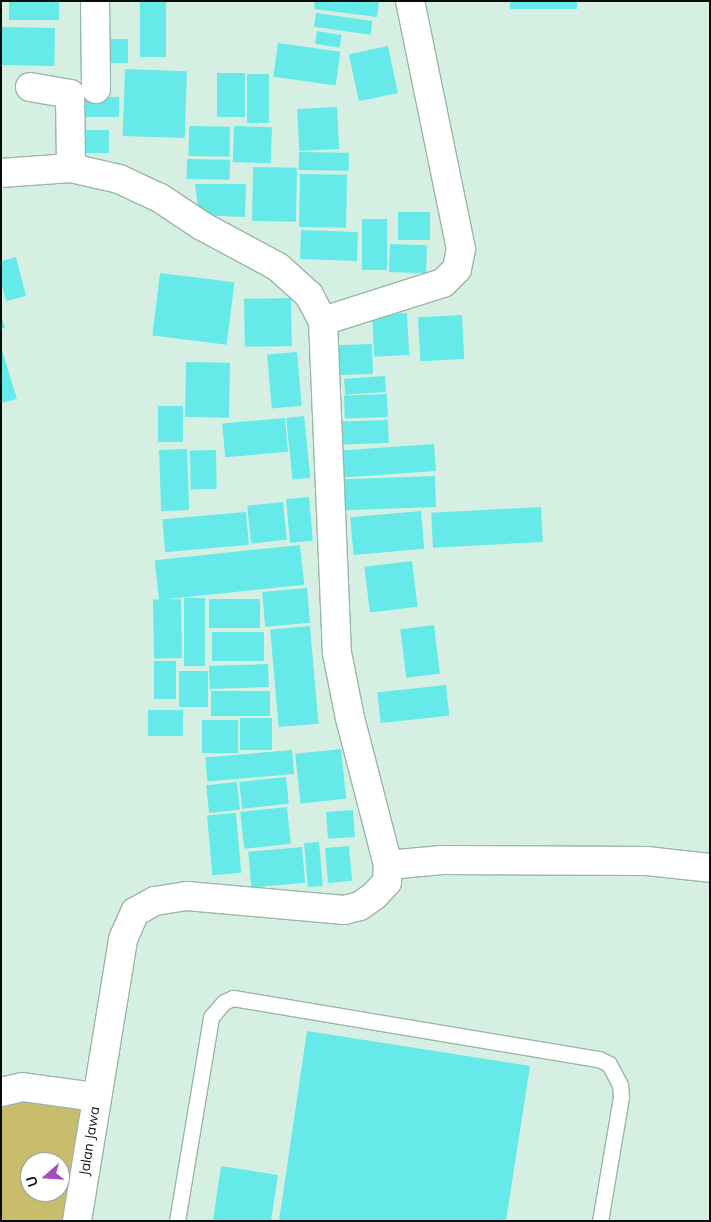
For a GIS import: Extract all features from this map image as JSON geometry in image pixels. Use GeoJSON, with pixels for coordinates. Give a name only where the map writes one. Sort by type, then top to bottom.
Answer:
{"type":"FeatureCollection","features":[{"type":"Feature","properties":{"kind":"street"},"geometry":{"type":"LineString","coordinates":[[71,168],[95,89],[95,1]]}},
{"type":"Feature","properties":{"kind":"street"},"geometry":{"type":"LineString","coordinates":[[323,321],[443,283],[457,269],[461,249],[410,1]]}},
{"type":"Feature","properties":{"kind":"street"},"geometry":{"type":"LineString","coordinates":[[30,87],[95,89]]}},
{"type":"Feature","properties":{"kind":"street"},"geometry":{"type":"LineString","coordinates":[[1,173],[71,168],[119,179],[160,198],[202,226],[278,266],[309,295],[323,321],[337,653],[350,718],[388,865],[387,882],[374,896],[360,906],[344,910],[188,896],[155,901],[135,912],[123,939],[96,1097]]}},
{"type":"Feature","properties":{"kind":"street"},"geometry":{"type":"LineString","coordinates":[[388,865],[442,860],[647,861],[710,868]]}},
{"type":"Feature","properties":{"kind":"street","name":"Jalan Jawa"},"geometry":{"type":"LineString","coordinates":[[1,1092],[22,1087],[96,1097],[77,1221]]}},
{"type":"Feature","properties":{"kind":"lane"},"geometry":{"type":"LineString","coordinates":[[176,1221],[211,1017],[224,1002],[233,998],[599,1059],[609,1064],[620,1085],[620,1096],[600,1221]]}},
{"type":"Feature","properties":{"kind":"shaded area"},"geometry":{"type":"Polygon","coordinates":[[[1,1092],[96,1097],[77,1221],[1,1221],[1,1092]]]}},
{"type":"Feature","properties":{"kind":"building"},"geometry":{"type":"Polygon","coordinates":[[[9,1],[59,1],[59,20],[9,20],[9,1]]]}},
{"type":"Feature","properties":{"kind":"building"},"geometry":{"type":"Polygon","coordinates":[[[140,1],[166,1],[166,57],[140,57],[140,1]]]}},
{"type":"Feature","properties":{"kind":"building"},"geometry":{"type":"Polygon","coordinates":[[[315,1],[379,1],[377,17],[314,9],[315,1]]]}},
{"type":"Feature","properties":{"kind":"building"},"geometry":{"type":"Polygon","coordinates":[[[510,1],[577,1],[577,9],[510,9],[510,1]]]}},
{"type":"Feature","properties":{"kind":"building"},"geometry":{"type":"Polygon","coordinates":[[[316,13],[372,21],[370,35],[314,27],[316,13]]]}},
{"type":"Feature","properties":{"kind":"building"},"geometry":{"type":"Polygon","coordinates":[[[1,27],[55,28],[54,66],[1,65],[1,27]]]}},
{"type":"Feature","properties":{"kind":"building"},"geometry":{"type":"Polygon","coordinates":[[[317,31],[342,35],[340,48],[315,44],[317,31]]]}},
{"type":"Feature","properties":{"kind":"building"},"geometry":{"type":"Polygon","coordinates":[[[103,39],[128,39],[128,63],[103,63],[103,39]]]}},
{"type":"Feature","properties":{"kind":"building"},"geometry":{"type":"Polygon","coordinates":[[[278,43],[340,52],[336,85],[273,77],[278,43]]]}},
{"type":"Feature","properties":{"kind":"building"},"geometry":{"type":"Polygon","coordinates":[[[388,46],[398,93],[359,101],[349,54],[388,46]]]}},
{"type":"Feature","properties":{"kind":"building"},"geometry":{"type":"Polygon","coordinates":[[[125,69],[187,71],[185,138],[123,136],[125,69]]]}},
{"type":"Feature","properties":{"kind":"building"},"geometry":{"type":"Polygon","coordinates":[[[217,73],[245,73],[245,117],[217,117],[217,73]]]}},
{"type":"Feature","properties":{"kind":"building"},"geometry":{"type":"Polygon","coordinates":[[[247,74],[269,74],[269,123],[247,123],[247,74]]]}},
{"type":"Feature","properties":{"kind":"building"},"geometry":{"type":"Polygon","coordinates":[[[78,97],[119,97],[119,117],[78,117],[78,97]]]}},
{"type":"Feature","properties":{"kind":"building"},"geometry":{"type":"Polygon","coordinates":[[[337,107],[339,149],[299,151],[297,109],[337,107]]]}},
{"type":"Feature","properties":{"kind":"building"},"geometry":{"type":"Polygon","coordinates":[[[189,126],[230,127],[229,157],[188,156],[189,126]]]}},
{"type":"Feature","properties":{"kind":"building"},"geometry":{"type":"Polygon","coordinates":[[[234,126],[272,127],[271,163],[233,162],[234,126]]]}},
{"type":"Feature","properties":{"kind":"building"},"geometry":{"type":"Polygon","coordinates":[[[78,130],[109,130],[109,153],[78,153],[78,130]]]}},
{"type":"Feature","properties":{"kind":"building"},"geometry":{"type":"Polygon","coordinates":[[[299,152],[349,153],[349,171],[299,170],[299,152]]]}},
{"type":"Feature","properties":{"kind":"building"},"geometry":{"type":"Polygon","coordinates":[[[187,159],[230,160],[230,180],[187,179],[187,159]]]}},
{"type":"Feature","properties":{"kind":"building"},"geometry":{"type":"Polygon","coordinates":[[[253,167],[297,168],[296,222],[252,221],[253,167]]]}},
{"type":"Feature","properties":{"kind":"building"},"geometry":{"type":"Polygon","coordinates":[[[300,174],[347,175],[346,228],[299,227],[300,174]]]}},
{"type":"Feature","properties":{"kind":"building"},"geometry":{"type":"Polygon","coordinates":[[[195,184],[246,184],[245,217],[199,215],[195,184]]]}},
{"type":"Feature","properties":{"kind":"building"},"geometry":{"type":"Polygon","coordinates":[[[398,212],[430,212],[430,240],[398,240],[398,212]]]}},
{"type":"Feature","properties":{"kind":"building"},"geometry":{"type":"Polygon","coordinates":[[[362,219],[387,219],[387,270],[362,270],[362,219]]]}},
{"type":"Feature","properties":{"kind":"building"},"geometry":{"type":"Polygon","coordinates":[[[301,230],[358,232],[357,261],[300,259],[301,230]]]}},
{"type":"Feature","properties":{"kind":"building"},"geometry":{"type":"Polygon","coordinates":[[[390,244],[427,245],[426,273],[389,272],[390,244]]]}},
{"type":"Feature","properties":{"kind":"building"},"geometry":{"type":"Polygon","coordinates":[[[16,257],[26,296],[6,301],[1,282],[1,261],[16,257]]]}},
{"type":"Feature","properties":{"kind":"building"},"geometry":{"type":"Polygon","coordinates":[[[160,273],[234,282],[227,345],[152,336],[160,273]]]}},
{"type":"Feature","properties":{"kind":"building"},"geometry":{"type":"Polygon","coordinates":[[[291,298],[292,346],[245,347],[244,299],[291,298]]]}},
{"type":"Feature","properties":{"kind":"building"},"geometry":{"type":"Polygon","coordinates":[[[407,313],[409,355],[374,357],[372,315],[407,313]]]}},
{"type":"Feature","properties":{"kind":"building"},"geometry":{"type":"Polygon","coordinates":[[[462,315],[464,359],[420,361],[418,317],[462,315]]]}},
{"type":"Feature","properties":{"kind":"building"},"geometry":{"type":"Polygon","coordinates":[[[1,316],[5,328],[1,329],[1,316]]]}},
{"type":"Feature","properties":{"kind":"building"},"geometry":{"type":"Polygon","coordinates":[[[372,344],[373,374],[335,375],[334,345],[372,344]]]}},
{"type":"Feature","properties":{"kind":"building"},"geometry":{"type":"Polygon","coordinates":[[[1,347],[17,399],[1,403],[1,347]]]}},
{"type":"Feature","properties":{"kind":"building"},"geometry":{"type":"Polygon","coordinates":[[[297,352],[302,406],[272,408],[267,355],[297,352]]]}},
{"type":"Feature","properties":{"kind":"building"},"geometry":{"type":"Polygon","coordinates":[[[186,362],[230,363],[229,418],[185,417],[186,362]]]}},
{"type":"Feature","properties":{"kind":"building"},"geometry":{"type":"Polygon","coordinates":[[[385,376],[386,392],[345,395],[344,379],[385,376]]]}},
{"type":"Feature","properties":{"kind":"building"},"geometry":{"type":"Polygon","coordinates":[[[387,394],[388,417],[345,418],[344,396],[387,394]]]}},
{"type":"Feature","properties":{"kind":"building"},"geometry":{"type":"Polygon","coordinates":[[[158,406],[183,406],[183,442],[158,442],[158,406]]]}},
{"type":"Feature","properties":{"kind":"building"},"geometry":{"type":"Polygon","coordinates":[[[304,416],[310,478],[293,480],[286,418],[304,416]]]}},
{"type":"Feature","properties":{"kind":"building"},"geometry":{"type":"Polygon","coordinates":[[[285,418],[288,452],[225,457],[222,423],[285,418]]]}},
{"type":"Feature","properties":{"kind":"building"},"geometry":{"type":"Polygon","coordinates":[[[388,420],[389,443],[343,445],[342,422],[388,420]]]}},
{"type":"Feature","properties":{"kind":"building"},"geometry":{"type":"Polygon","coordinates":[[[434,444],[436,471],[343,477],[341,450],[434,444]]]}},
{"type":"Feature","properties":{"kind":"building"},"geometry":{"type":"Polygon","coordinates":[[[187,449],[189,510],[161,511],[159,450],[187,449]]]}},
{"type":"Feature","properties":{"kind":"building"},"geometry":{"type":"Polygon","coordinates":[[[190,450],[216,450],[217,489],[191,489],[190,450]]]}},
{"type":"Feature","properties":{"kind":"building"},"geometry":{"type":"Polygon","coordinates":[[[435,476],[436,507],[344,510],[343,479],[435,476]]]}},
{"type":"Feature","properties":{"kind":"building"},"geometry":{"type":"Polygon","coordinates":[[[309,497],[313,541],[290,543],[286,499],[309,497]]]}},
{"type":"Feature","properties":{"kind":"building"},"geometry":{"type":"Polygon","coordinates":[[[283,502],[287,540],[251,544],[247,506],[283,502]]]}},
{"type":"Feature","properties":{"kind":"building"},"geometry":{"type":"Polygon","coordinates":[[[541,507],[543,542],[433,548],[431,513],[541,507]]]}},
{"type":"Feature","properties":{"kind":"building"},"geometry":{"type":"Polygon","coordinates":[[[421,511],[424,549],[354,555],[350,517],[421,511]]]}},
{"type":"Feature","properties":{"kind":"building"},"geometry":{"type":"Polygon","coordinates":[[[246,512],[249,545],[165,552],[162,519],[246,512]]]}},
{"type":"Feature","properties":{"kind":"building"},"geometry":{"type":"Polygon","coordinates":[[[300,545],[304,585],[159,600],[155,560],[300,545]]]}},
{"type":"Feature","properties":{"kind":"building"},"geometry":{"type":"Polygon","coordinates":[[[412,561],[418,607],[370,613],[364,567],[412,561]]]}},
{"type":"Feature","properties":{"kind":"building"},"geometry":{"type":"Polygon","coordinates":[[[307,588],[310,623],[265,627],[262,592],[307,588]]]}},
{"type":"Feature","properties":{"kind":"building"},"geometry":{"type":"Polygon","coordinates":[[[184,598],[205,598],[205,666],[184,666],[184,598]]]}},
{"type":"Feature","properties":{"kind":"building"},"geometry":{"type":"Polygon","coordinates":[[[153,599],[181,599],[182,658],[154,658],[153,599]]]}},
{"type":"Feature","properties":{"kind":"building"},"geometry":{"type":"Polygon","coordinates":[[[209,599],[260,599],[260,628],[209,628],[209,599]]]}},
{"type":"Feature","properties":{"kind":"building"},"geometry":{"type":"Polygon","coordinates":[[[434,625],[440,674],[406,678],[400,629],[434,625]]]}},
{"type":"Feature","properties":{"kind":"building"},"geometry":{"type":"Polygon","coordinates":[[[310,626],[319,724],[279,727],[270,629],[310,626]]]}},
{"type":"Feature","properties":{"kind":"building"},"geometry":{"type":"Polygon","coordinates":[[[212,632],[264,632],[264,661],[212,661],[212,632]]]}},
{"type":"Feature","properties":{"kind":"building"},"geometry":{"type":"Polygon","coordinates":[[[154,661],[176,661],[176,699],[154,699],[154,661]]]}},
{"type":"Feature","properties":{"kind":"building"},"geometry":{"type":"Polygon","coordinates":[[[268,664],[269,687],[210,689],[209,666],[268,664]]]}},
{"type":"Feature","properties":{"kind":"building"},"geometry":{"type":"Polygon","coordinates":[[[179,671],[208,671],[208,707],[179,707],[179,671]]]}},
{"type":"Feature","properties":{"kind":"building"},"geometry":{"type":"Polygon","coordinates":[[[446,685],[449,716],[381,723],[377,692],[446,685]]]}},
{"type":"Feature","properties":{"kind":"building"},"geometry":{"type":"Polygon","coordinates":[[[211,691],[270,691],[270,716],[211,716],[211,691]]]}},
{"type":"Feature","properties":{"kind":"building"},"geometry":{"type":"Polygon","coordinates":[[[148,710],[183,710],[183,736],[148,736],[148,710]]]}},
{"type":"Feature","properties":{"kind":"building"},"geometry":{"type":"Polygon","coordinates":[[[240,718],[272,718],[272,750],[240,750],[240,718]]]}},
{"type":"Feature","properties":{"kind":"building"},"geometry":{"type":"Polygon","coordinates":[[[202,720],[238,720],[238,753],[202,753],[202,720]]]}},
{"type":"Feature","properties":{"kind":"building"},"geometry":{"type":"Polygon","coordinates":[[[341,749],[346,799],[300,804],[295,754],[341,749]]]}},
{"type":"Feature","properties":{"kind":"building"},"geometry":{"type":"Polygon","coordinates":[[[292,750],[294,774],[207,781],[205,758],[292,750]]]}},
{"type":"Feature","properties":{"kind":"building"},"geometry":{"type":"Polygon","coordinates":[[[286,777],[289,804],[242,809],[239,782],[286,777]]]}},
{"type":"Feature","properties":{"kind":"building"},"geometry":{"type":"Polygon","coordinates":[[[237,782],[240,810],[209,813],[206,785],[237,782]]]}},
{"type":"Feature","properties":{"kind":"building"},"geometry":{"type":"Polygon","coordinates":[[[287,807],[291,844],[244,849],[240,812],[287,807]]]}},
{"type":"Feature","properties":{"kind":"building"},"geometry":{"type":"Polygon","coordinates":[[[353,810],[355,837],[328,839],[326,812],[353,810]]]}},
{"type":"Feature","properties":{"kind":"building"},"geometry":{"type":"Polygon","coordinates":[[[236,813],[241,873],[212,875],[207,816],[236,813]]]}},
{"type":"Feature","properties":{"kind":"building"},"geometry":{"type":"Polygon","coordinates":[[[319,842],[323,886],[308,887],[304,843],[319,842]]]}},
{"type":"Feature","properties":{"kind":"building"},"geometry":{"type":"Polygon","coordinates":[[[349,846],[352,881],[328,883],[325,848],[349,846]]]}},
{"type":"Feature","properties":{"kind":"building"},"geometry":{"type":"Polygon","coordinates":[[[302,847],[305,883],[251,888],[248,852],[302,847]]]}},
{"type":"Feature","properties":{"kind":"building"},"geometry":{"type":"Polygon","coordinates":[[[307,1031],[530,1066],[506,1221],[279,1221],[307,1031]]]}},
{"type":"Feature","properties":{"kind":"building"},"geometry":{"type":"Polygon","coordinates":[[[221,1166],[278,1175],[271,1221],[213,1221],[221,1166]]]}}]}
